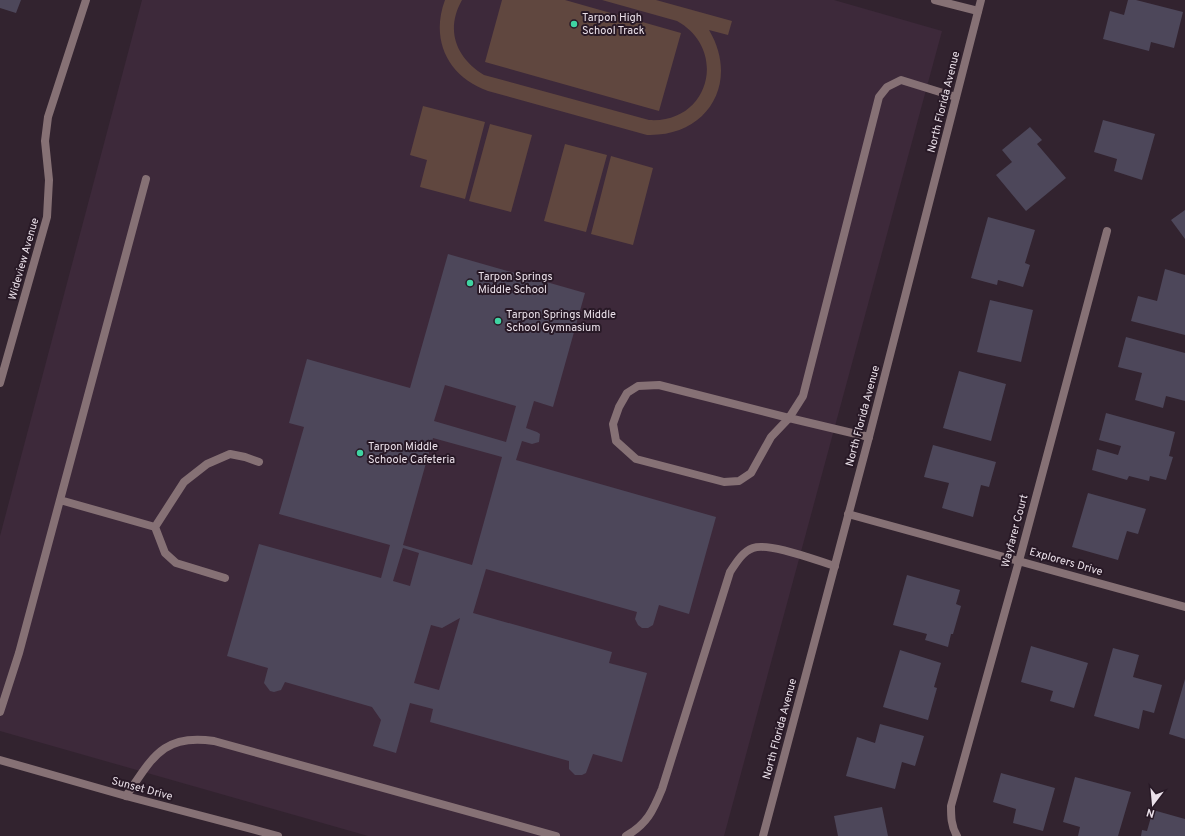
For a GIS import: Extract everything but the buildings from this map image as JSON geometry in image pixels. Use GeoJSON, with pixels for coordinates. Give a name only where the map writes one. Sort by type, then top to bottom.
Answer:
{"type":"FeatureCollection","features":[{"type":"Feature","properties":{"kind":"street","name":"Wideview Avenue"},"geometry":{"type":"LineString","coordinates":[[0,382],[47,217],[49,180],[45,141],[48,117],[86,0]]}},
{"type":"Feature","properties":{"kind":"street"},"geometry":{"type":"LineString","coordinates":[[935,0],[978,11]]}},
{"type":"Feature","properties":{"kind":"street","name":"North Florida Avenue"},"geometry":{"type":"LineString","coordinates":[[763,836],[869,437],[981,0]]}},
{"type":"Feature","properties":{"kind":"street"},"geometry":{"type":"LineString","coordinates":[[869,437],[789,418],[659,385],[638,386],[627,393],[619,407],[613,424],[616,441],[636,460],[724,482],[739,481],[751,473],[771,437],[789,418],[803,396],[879,97],[887,87],[900,80],[956,97]]}},
{"type":"Feature","properties":{"kind":"street"},"geometry":{"type":"LineString","coordinates":[[0,712],[19,653],[146,179]]}},
{"type":"Feature","properties":{"kind":"street","name":"Wayfarer Court"},"geometry":{"type":"LineString","coordinates":[[957,836],[951,819],[951,806],[1019,561],[1107,231]]}},
{"type":"Feature","properties":{"kind":"street"},"geometry":{"type":"LineString","coordinates":[[156,527],[184,482],[207,464],[230,454],[259,462]]}},
{"type":"Feature","properties":{"kind":"street"},"geometry":{"type":"LineString","coordinates":[[60,500],[156,527]]}},
{"type":"Feature","properties":{"kind":"street","name":"Explorers Drive"},"geometry":{"type":"LineString","coordinates":[[848,514],[1185,607]]}},
{"type":"Feature","properties":{"kind":"street"},"geometry":{"type":"LineString","coordinates":[[156,527],[165,553],[176,563],[225,578]]}},
{"type":"Feature","properties":{"kind":"street"},"geometry":{"type":"LineString","coordinates":[[626,836],[635,831],[645,822],[655,807],[730,572],[737,561],[745,553],[754,548],[764,546],[835,566]]}},
{"type":"Feature","properties":{"kind":"street"},"geometry":{"type":"LineString","coordinates":[[126,796],[154,756],[160,750],[180,742],[202,739],[214,741],[556,836]]}},
{"type":"Feature","properties":{"kind":"street","name":"Sunset Drive"},"geometry":{"type":"LineString","coordinates":[[0,760],[126,796],[278,836]]}},
{"type":"Feature","properties":{"kind":"shaded area","name":"Tarpon Springs Middle School"},"geometry":{"type":"Polygon","coordinates":[[[142,0],[834,0],[942,31],[724,836],[368,836],[0,731],[0,536],[142,0]]]}},
{"type":"Feature","properties":{"kind":"shaded area"},"geometry":{"type":"Polygon","coordinates":[[[445,0],[462,0],[454,22],[456,42],[460,52],[466,60],[484,75],[649,120],[670,118],[686,110],[698,98],[705,83],[707,66],[703,49],[693,34],[677,21],[602,0],[656,0],[732,21],[728,35],[709,30],[718,50],[721,69],[719,87],[712,103],[702,116],[687,127],[668,133],[647,135],[488,91],[474,85],[453,67],[441,43],[441,15],[445,0]]]}},
{"type":"Feature","properties":{"kind":"shaded area"},"geometry":{"type":"Polygon","coordinates":[[[502,0],[565,0],[681,33],[659,111],[485,62],[502,0]]]}},
{"type":"Feature","properties":{"kind":"shaded area"},"geometry":{"type":"Polygon","coordinates":[[[423,106],[485,122],[465,199],[420,187],[427,160],[410,155],[423,106]]]}},
{"type":"Feature","properties":{"kind":"shaded area"},"geometry":{"type":"Polygon","coordinates":[[[490,124],[532,135],[511,212],[469,201],[490,124]]]}},
{"type":"Feature","properties":{"kind":"shaded area"},"geometry":{"type":"Polygon","coordinates":[[[565,144],[607,155],[586,232],[544,221],[565,144]]]}},
{"type":"Feature","properties":{"kind":"shaded area"},"geometry":{"type":"Polygon","coordinates":[[[611,156],[653,168],[633,245],[591,234],[611,156]]]}},
{"type":"Feature","properties":{"kind":"place","name":"Tarpon High School Track"},"geometry":{"type":"Point","coordinates":[574,24]}},
{"type":"Feature","properties":{"kind":"place","name":"Tarpon Springs Middle School"},"geometry":{"type":"Point","coordinates":[470,283]}},
{"type":"Feature","properties":{"kind":"place","name":"Tarpon Springs Middle School Gymnasium"},"geometry":{"type":"Point","coordinates":[498,321]}},
{"type":"Feature","properties":{"kind":"place","name":"Tarpon Middle Schoole Cafeteria"},"geometry":{"type":"Point","coordinates":[360,453]}}]}
